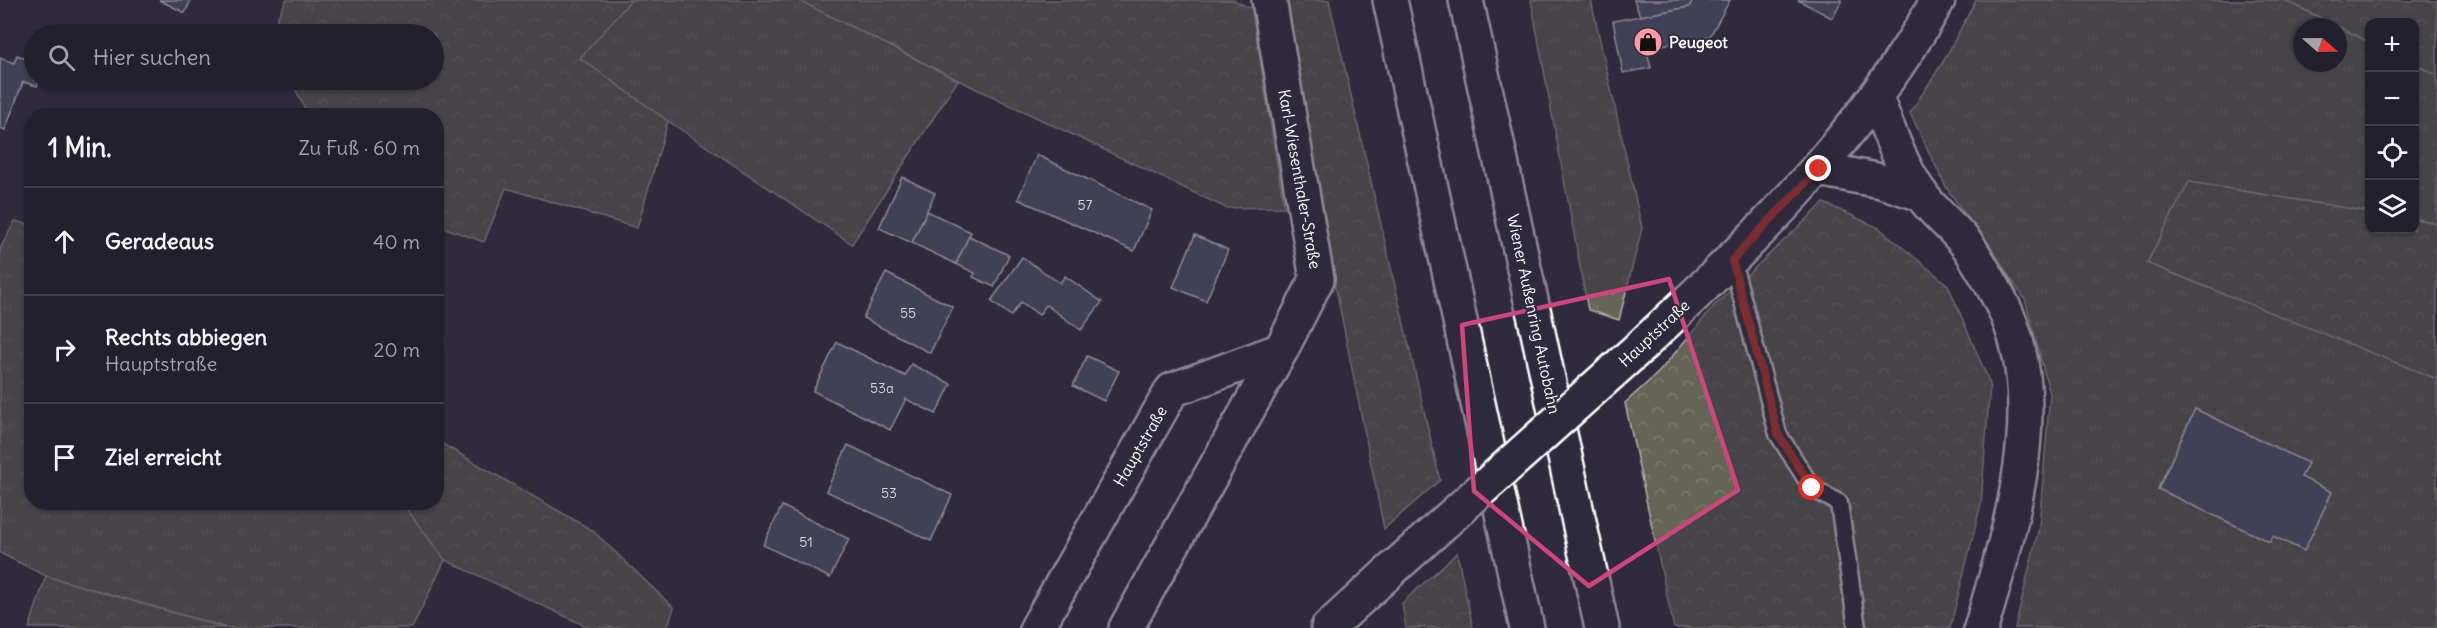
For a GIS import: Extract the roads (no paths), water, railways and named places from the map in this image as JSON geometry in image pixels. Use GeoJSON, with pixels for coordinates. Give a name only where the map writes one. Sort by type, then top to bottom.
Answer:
{"type":"FeatureCollection","features":[{"type":"Feature","properties":{"kind":"main road","name":"Karl-Wiesenthaler-Straße"},"geometry":{"type":"LineString","coordinates":[[1269,0],[1317,279],[1281,350]]}},
{"type":"Feature","properties":{"kind":"main road"},"geometry":{"type":"LineString","coordinates":[[1390,0],[1527,628]]}},
{"type":"Feature","properties":{"kind":"main road","name":"Wiener Außenring Autobahn"},"geometry":{"type":"LineString","coordinates":[[1466,0],[1602,628]]}},
{"type":"Feature","properties":{"kind":"main road","name":"Hauptstraße"},"geometry":{"type":"LineString","coordinates":[[1328,628],[1640,347],[1732,260],[1819,169],[1876,98],[1938,0]]}},
{"type":"Feature","properties":{"kind":"main road"},"geometry":{"type":"LineString","coordinates":[[1876,98],[1897,153],[1921,194],[1963,238],[1986,273],[2003,304],[2019,348],[2024,396],[2023,445],[2015,500],[1981,628]]}},
{"type":"Feature","properties":{"kind":"main road"},"geometry":{"type":"LineString","coordinates":[[1819,169],[1881,181],[1921,194]]}},
{"type":"Feature","properties":{"kind":"main road","name":"Hauptstraße"},"geometry":{"type":"LineString","coordinates":[[1036,628],[1172,390],[1281,350]]}},
{"type":"Feature","properties":{"kind":"main road"},"geometry":{"type":"LineString","coordinates":[[1126,628],[1281,350]]}},
{"type":"Feature","properties":{"kind":"lane"},"geometry":{"type":"LineString","coordinates":[[1732,260],[1778,434],[1812,488],[1839,503],[1857,628]]}},
{"type":"Feature","properties":{"kind":"place","name":"Peugeot"},"geometry":{"type":"Point","coordinates":[1648,42]}}]}
